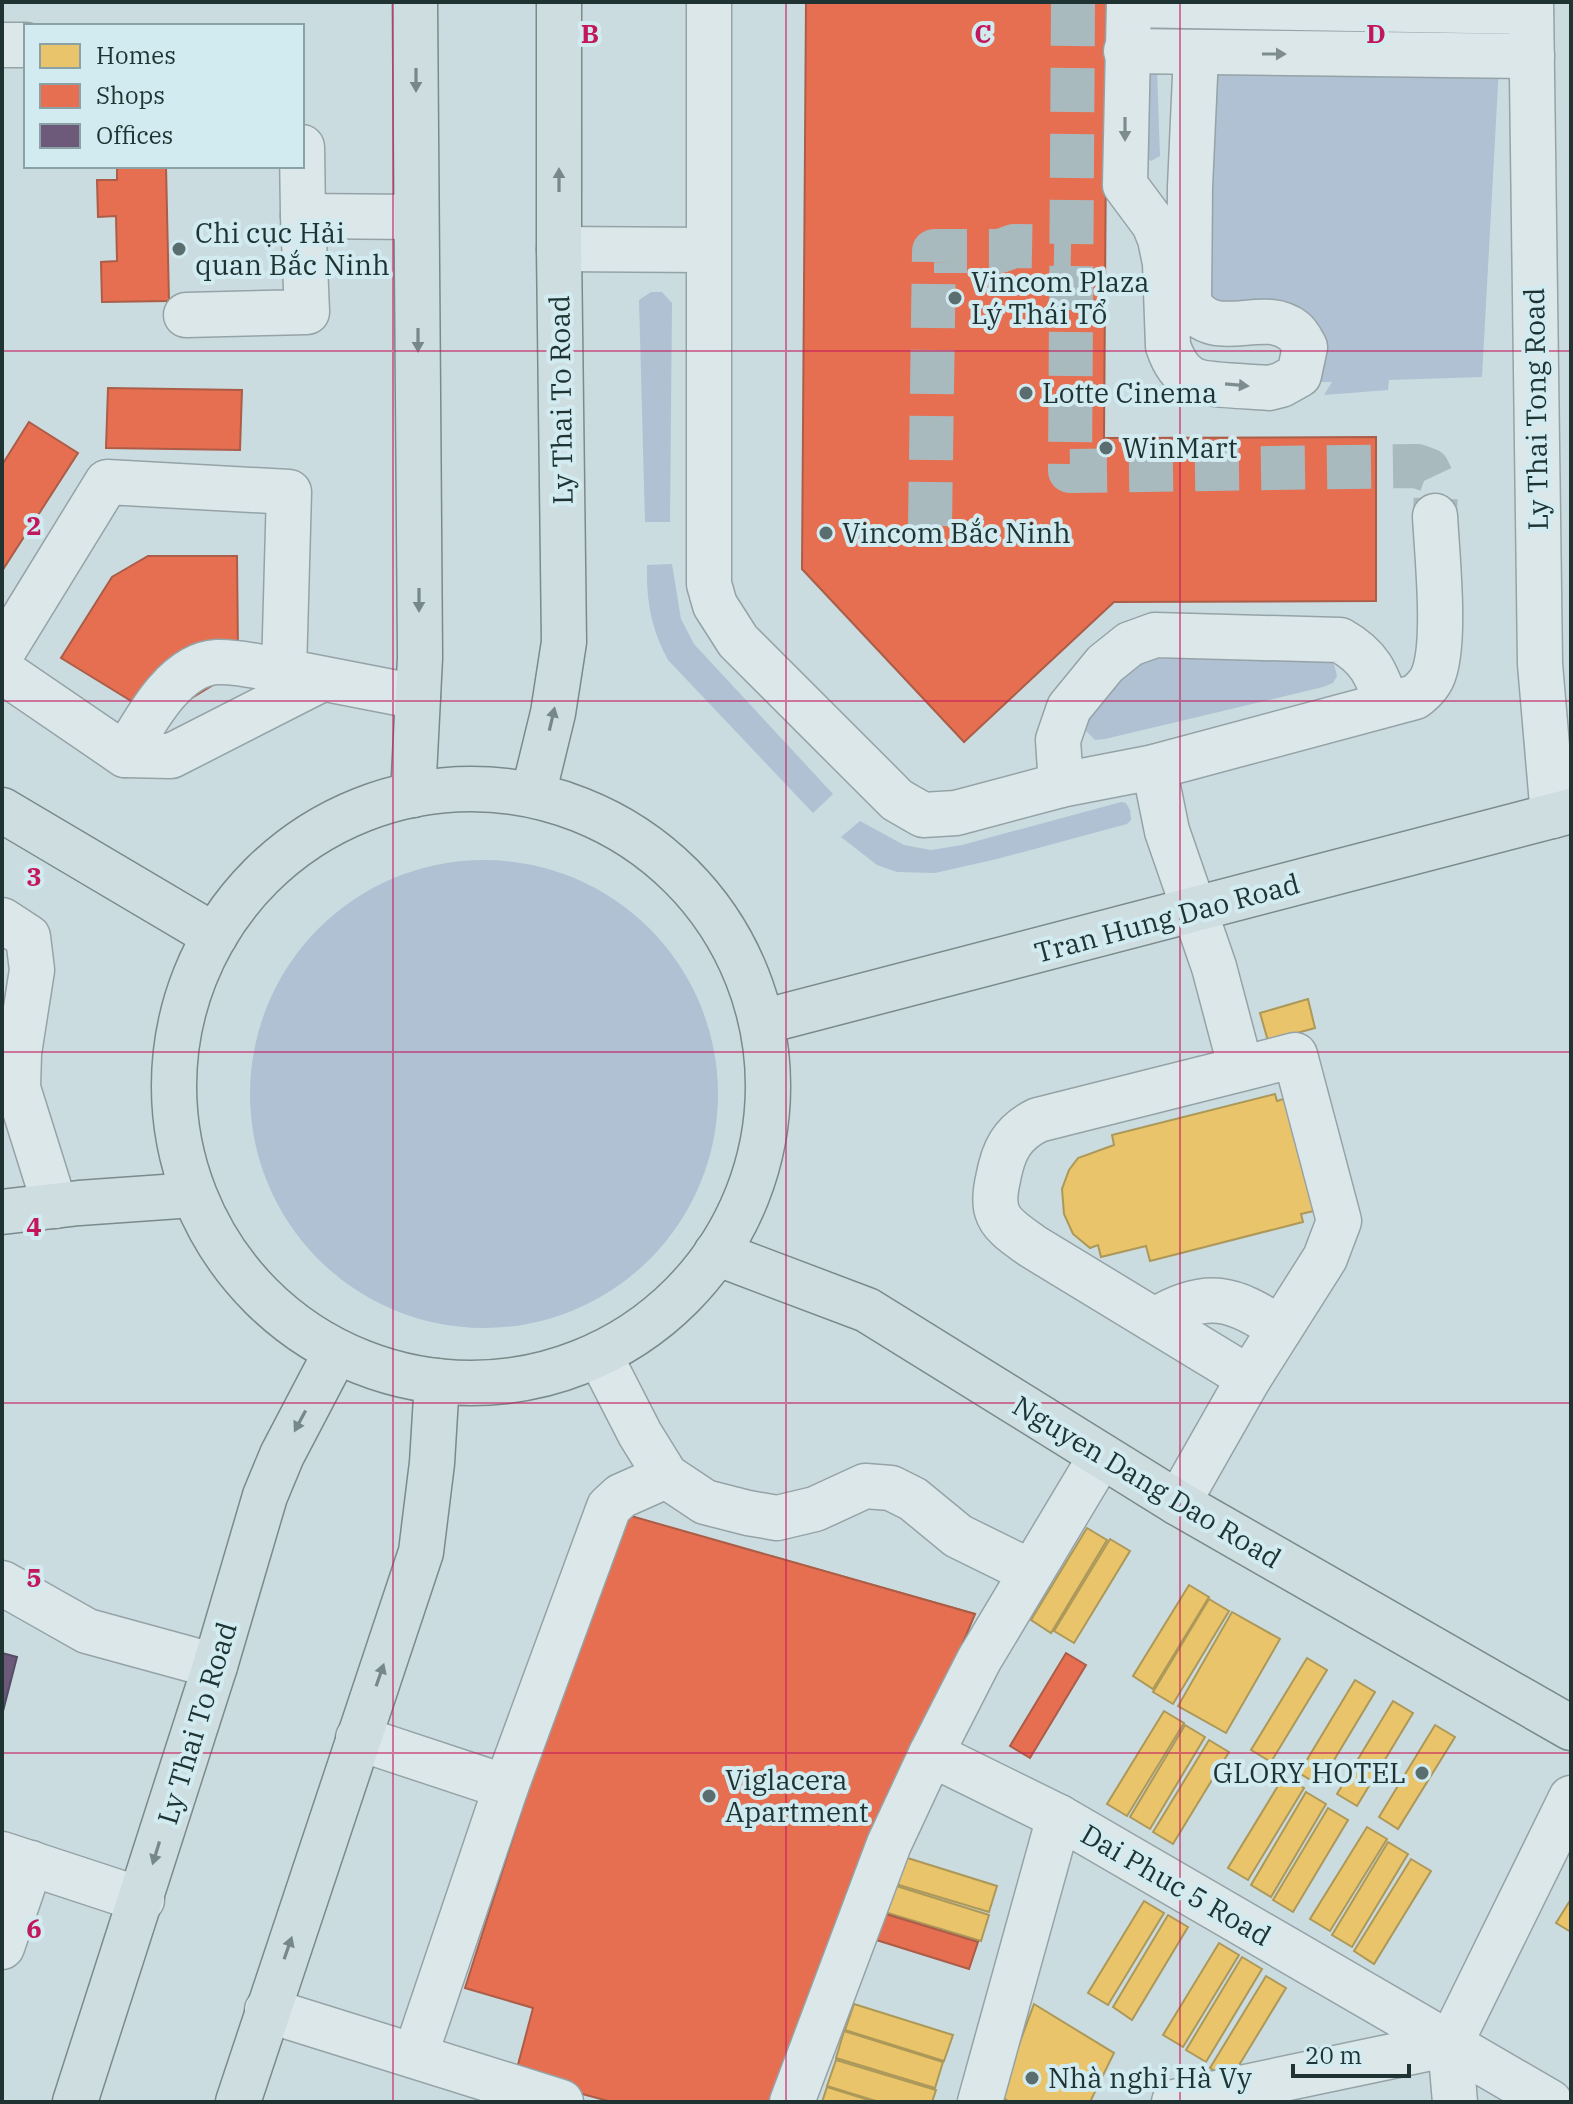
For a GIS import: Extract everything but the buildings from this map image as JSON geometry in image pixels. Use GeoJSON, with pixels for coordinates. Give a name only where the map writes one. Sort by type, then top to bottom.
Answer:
{"type":"FeatureCollection","features":[{"type":"Feature","properties":{"kind":"main road"},"geometry":{"type":"LineString","coordinates":[[413,795],[418,697],[415,2]]}},
{"type":"Feature","properties":{"kind":"main road","name":"Ly Thai To Road"},"geometry":{"type":"LineString","coordinates":[[533,795],[553,713],[564,642],[559,2]]}},
{"type":"Feature","properties":{"kind":"main road"},"geometry":{"type":"LineString","coordinates":[[473,789],[533,795],[576,807],[616,826],[653,850],[686,879],[732,941],[746,971],[762,1022],[769,1094],[761,1155],[740,1211],[716,1253],[688,1288],[635,1333],[599,1354],[529,1377],[483,1383],[437,1381],[385,1371],[336,1352],[295,1327],[259,1295],[215,1239],[193,1195],[176,1129],[175,1060],[189,992],[215,936],[246,892],[294,848],[351,815],[413,795],[473,789]]}},
{"type":"Feature","properties":{"kind":"main road"},"geometry":{"type":"LineString","coordinates":[[2,810],[215,936]]}},
{"type":"Feature","properties":{"kind":"main road","name":"Tran Hung Dao Road"},"geometry":{"type":"LineString","coordinates":[[762,1022],[1562,813]]}},
{"type":"Feature","properties":{"kind":"main road"},"geometry":{"type":"LineString","coordinates":[[2,1212],[193,1195]]}},
{"type":"Feature","properties":{"kind":"main road","name":"Nguyen Dang Dao Road"},"geometry":{"type":"LineString","coordinates":[[716,1253],[867,1310],[1178,1503],[1571,1728]]}},
{"type":"Feature","properties":{"kind":"main road","name":"Ly Thai To Road"},"geometry":{"type":"LineString","coordinates":[[75,2102],[142,1900],[265,1496],[282,1455],[336,1352]]}},
{"type":"Feature","properties":{"kind":"main road"},"geometry":{"type":"LineString","coordinates":[[238,2102],[425,1533],[437,1381]]}},
{"type":"Feature","properties":{"kind":"street"},"geometry":{"type":"LineString","coordinates":[[709,2],[708,565],[715,605],[738,641],[897,800],[923,815],[956,813],[1061,785],[1154,767],[1415,697],[1428,685],[1435,672],[1439,599],[1435,516]]}},
{"type":"Feature","properties":{"kind":"street"},"geometry":{"type":"LineString","coordinates":[[1196,54],[1189,303],[1195,314],[1208,323],[1278,323],[1295,332],[1305,347],[1299,375],[1269,388],[1194,381],[1177,367],[1168,346],[1165,263],[1160,239],[1154,224],[1125,185],[1129,4],[1531,7]]}},
{"type":"Feature","properties":{"kind":"street","name":"Ly Thai Tong Road"},"geometry":{"type":"LineString","coordinates":[[1531,7],[1540,664],[1562,813]]}},
{"type":"Feature","properties":{"kind":"street"},"geometry":{"type":"LineString","coordinates":[[2,45],[24,45]]}},
{"type":"Feature","properties":{"kind":"street"},"geometry":{"type":"LineString","coordinates":[[1126,51],[1532,56]]}},
{"type":"Feature","properties":{"kind":"street"},"geometry":{"type":"LineString","coordinates":[[186,315],[307,312],[302,168]]}},
{"type":"Feature","properties":{"kind":"street"},"geometry":{"type":"LineString","coordinates":[[1125,185],[1190,187]]}},
{"type":"Feature","properties":{"kind":"street"},"geometry":{"type":"LineString","coordinates":[[303,216],[416,217]]}},
{"type":"Feature","properties":{"kind":"street"},"geometry":{"type":"LineString","coordinates":[[559,249],[707,250]]}},
{"type":"Feature","properties":{"kind":"street"},"geometry":{"type":"LineString","coordinates":[[2,653],[107,482],[289,492],[303,675]]}},
{"type":"Feature","properties":{"kind":"street"},"geometry":{"type":"LineString","coordinates":[[1061,785],[1058,740],[1069,708],[1105,664],[1130,644],[1155,635],[1340,640],[1361,652],[1377,676],[1387,704]]}},
{"type":"Feature","properties":{"kind":"street"},"geometry":{"type":"LineString","coordinates":[[125,755],[166,692],[193,669],[214,662],[418,697]]}},
{"type":"Feature","properties":{"kind":"street"},"geometry":{"type":"LineString","coordinates":[[2,671],[125,755],[171,756],[303,675]]}},
{"type":"Feature","properties":{"kind":"street"},"geometry":{"type":"LineString","coordinates":[[1154,767],[1167,831],[1214,967],[1241,1069]]}},
{"type":"Feature","properties":{"kind":"street"},"geometry":{"type":"LineString","coordinates":[[2,920],[28,937],[31,949],[32,970],[19,1053],[18,1088],[55,1206]]}},
{"type":"Feature","properties":{"kind":"street"},"geometry":{"type":"LineString","coordinates":[[1178,1503],[1249,1378],[1325,1258],[1339,1221],[1295,1055],[1024,1126],[1003,1154],[996,1189],[997,1211],[1005,1225],[1032,1246],[1249,1378]]}},
{"type":"Feature","properties":{"kind":"street"},"geometry":{"type":"LineString","coordinates":[[1155,1320],[1171,1310],[1207,1300],[1250,1308],[1280,1329]]}},
{"type":"Feature","properties":{"kind":"street"},"geometry":{"type":"LineString","coordinates":[[599,1354],[640,1434],[666,1476],[705,1502],[777,1518],[815,1509],[865,1486],[891,1488],[913,1499],[958,1536],[1031,1572]]}},
{"type":"Feature","properties":{"kind":"street"},"geometry":{"type":"LineString","coordinates":[[792,2102],[889,1844],[931,1754],[979,1660],[1101,1456]]}},
{"type":"Feature","properties":{"kind":"street"},"geometry":{"type":"LineString","coordinates":[[415,2056],[506,1787],[609,1507],[621,1496],[666,1476]]}},
{"type":"Feature","properties":{"kind":"street"},"geometry":{"type":"LineString","coordinates":[[2,1583],[87,1631],[215,1666]]}},
{"type":"Feature","properties":{"kind":"street"},"geometry":{"type":"LineString","coordinates":[[358,1738],[506,1787]]}},
{"type":"Feature","properties":{"kind":"street"},"geometry":{"type":"LineString","coordinates":[[931,1754],[1059,1817]]}},
{"type":"Feature","properties":{"kind":"street"},"geometry":{"type":"LineString","coordinates":[[1455,2102],[1450,2044],[1571,1798]]}},
{"type":"Feature","properties":{"kind":"street","name":"Dai Phuc 5 Road"},"geometry":{"type":"LineString","coordinates":[[980,2102],[1059,1817],[1550,2102]]}},
{"type":"Feature","properties":{"kind":"street"},"geometry":{"type":"LineString","coordinates":[[2,1947],[12,1862],[142,1900]]}},
{"type":"Feature","properties":{"kind":"street"},"geometry":{"type":"LineString","coordinates":[[267,2010],[561,2102]]}},
{"type":"Feature","properties":{"kind":"street"},"geometry":{"type":"LineString","coordinates":[[1174,2102],[1450,2044]]}},
{"type":"Feature","properties":{"kind":"shaded area"},"geometry":{"type":"Polygon","coordinates":[[[1196,54],[1499,67],[1482,377],[1389,380],[1388,390],[1324,395],[1332,382],[1310,382],[1317,371],[1212,303],[1194,278],[1196,54]]]}},
{"type":"Feature","properties":{"kind":"shaded area"},"geometry":{"type":"Polygon","coordinates":[[[1143,69],[1157,70],[1160,156],[1151,161],[1145,157],[1143,69]]]}},
{"type":"Feature","properties":{"kind":"shaded area"},"geometry":{"type":"Polygon","coordinates":[[[651,292],[662,292],[672,303],[670,522],[645,522],[639,300],[651,292]]]}},
{"type":"Feature","properties":{"kind":"shaded area"},"geometry":{"type":"Polygon","coordinates":[[[672,564],[681,619],[694,644],[833,794],[813,813],[668,660],[651,614],[647,565],[672,564]]]}},
{"type":"Feature","properties":{"kind":"shaded area"},"geometry":{"type":"Polygon","coordinates":[[[1327,656],[1333,660],[1337,676],[1333,683],[1323,687],[1105,739],[1095,740],[1084,729],[1089,710],[1135,663],[1147,659],[1327,656]]]}},
{"type":"Feature","properties":{"kind":"shaded area"},"geometry":{"type":"Polygon","coordinates":[[[1126,803],[1130,810],[1131,820],[1127,824],[935,873],[897,872],[877,865],[841,837],[860,821],[904,845],[931,850],[962,845],[1126,803]]]}},
{"type":"Feature","properties":{"kind":"shaded area"},"geometry":{"type":"Polygon","coordinates":[[[484,860],[530,864],[574,878],[614,899],[650,928],[679,964],[700,1004],[714,1048],[718,1094],[714,1140],[700,1184],[679,1224],[650,1260],[614,1289],[574,1310],[530,1324],[484,1328],[438,1324],[394,1310],[354,1289],[318,1260],[289,1224],[268,1184],[254,1140],[250,1094],[254,1048],[268,1004],[289,964],[318,928],[354,899],[394,878],[438,864],[484,860]]]}},
{"type":"Feature","properties":{"kind":"tunnel"},"geometry":{"type":"LineString","coordinates":[[1073,2],[1070,471],[1417,466],[1428,470],[1436,487],[1435,516]]}},
{"type":"Feature","properties":{"kind":"tunnel"},"geometry":{"type":"LineString","coordinates":[[930,526],[934,251],[1000,251],[1014,246],[1071,247]]}},
{"type":"Feature","properties":{"kind":"place","name":"Chi cục Hải quan Bắc Ninh"},"geometry":{"type":"Point","coordinates":[179,249]}},
{"type":"Feature","properties":{"kind":"place","name":"Vincom Plaza Lý Thái Tổ"},"geometry":{"type":"Point","coordinates":[955,298]}},
{"type":"Feature","properties":{"kind":"place","name":"Lotte Cinema"},"geometry":{"type":"Point","coordinates":[1026,393]}},
{"type":"Feature","properties":{"kind":"place","name":"WinMart"},"geometry":{"type":"Point","coordinates":[1106,448]}},
{"type":"Feature","properties":{"kind":"place","name":"Vincom Bắc Ninh"},"geometry":{"type":"Point","coordinates":[826,533]}},
{"type":"Feature","properties":{"kind":"place","name":"GLORY HOTEL"},"geometry":{"type":"Point","coordinates":[1422,1773]}},
{"type":"Feature","properties":{"kind":"place","name":"Viglacera Apartment"},"geometry":{"type":"Point","coordinates":[709,1796]}},
{"type":"Feature","properties":{"kind":"place","name":"Nhà nghỉ Hà Vy"},"geometry":{"type":"Point","coordinates":[1032,2078]}}]}
